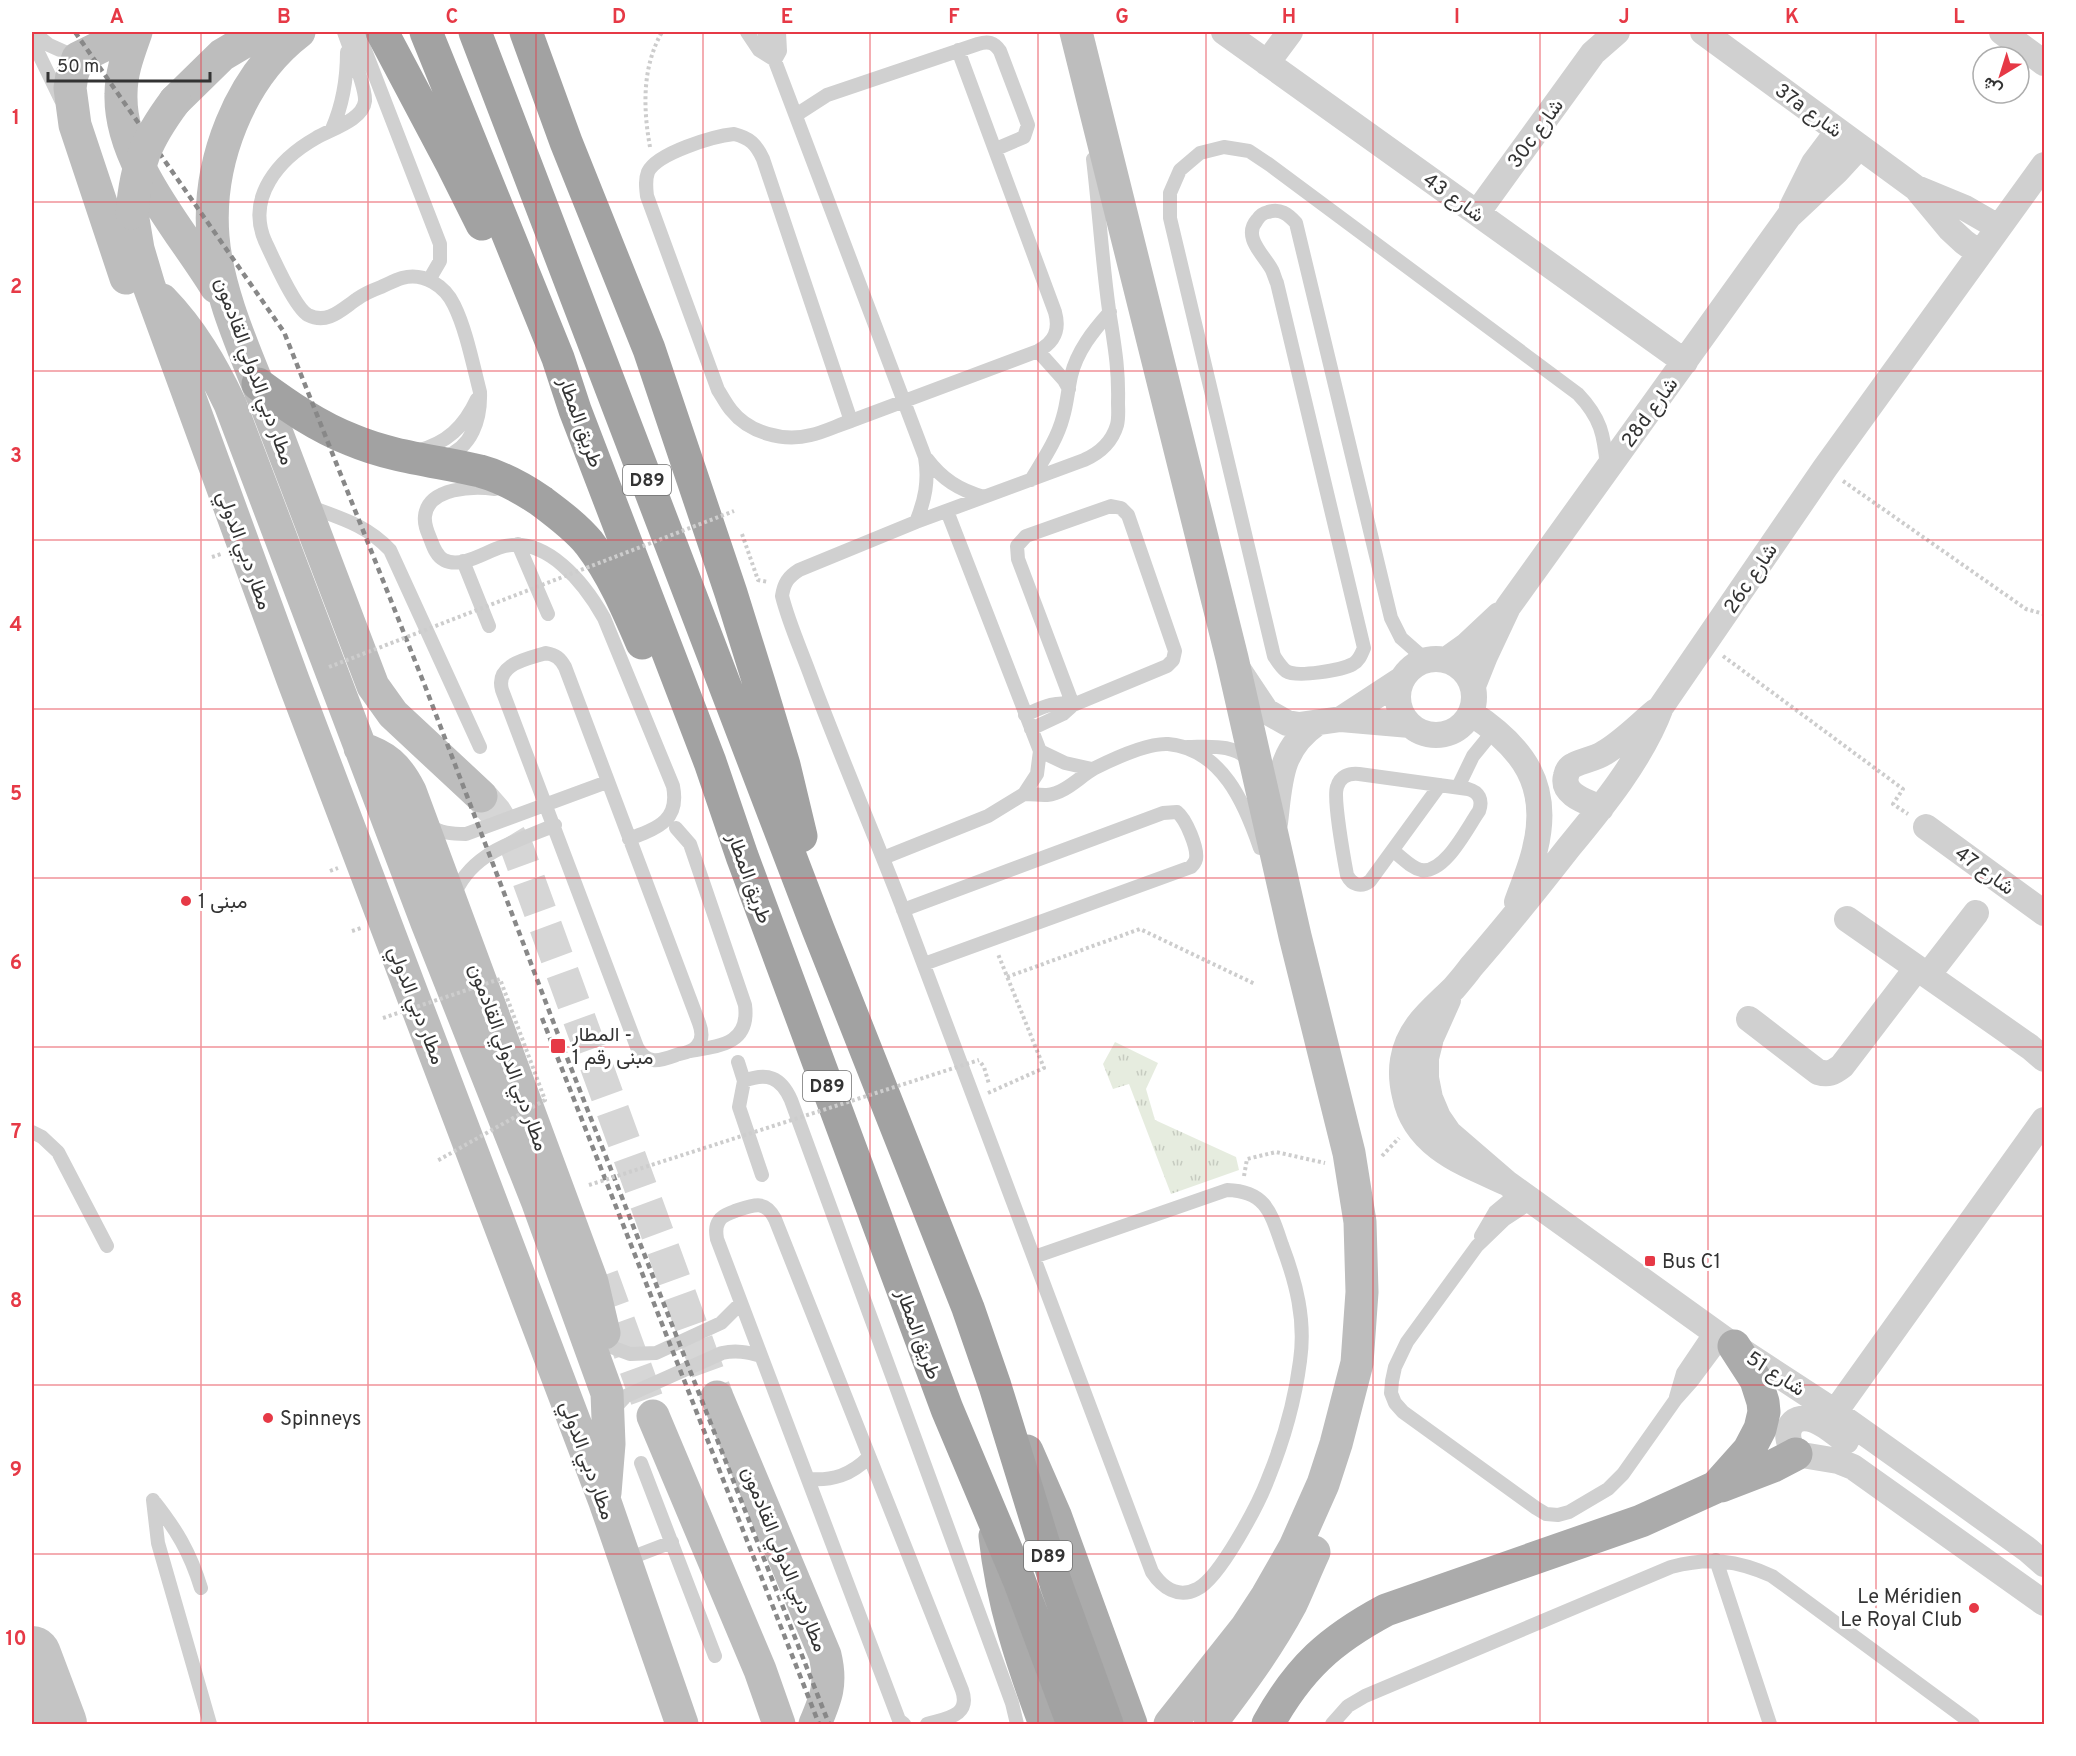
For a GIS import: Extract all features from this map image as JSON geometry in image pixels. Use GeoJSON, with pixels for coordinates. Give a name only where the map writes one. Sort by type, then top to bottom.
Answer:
{"type":"FeatureCollection","features":[{"type":"Feature","properties":{"kind":"highway"},"geometry":{"type":"LineString","coordinates":[[382,32],[453,166],[575,410]]}},
{"type":"Feature","properties":{"kind":"highway","name":"طريق المطار"},"geometry":{"type":"LineString","coordinates":[[426,32],[558,358],[575,410],[710,762],[742,856],[943,1398],[1019,1580],[1073,1725]]}},
{"type":"Feature","properties":{"kind":"highway","name":"طريق المطار"},"geometry":{"type":"LineString","coordinates":[[475,32],[818,930],[968,1308],[995,1386],[1056,1584],[1107,1725]]}},
{"type":"Feature","properties":{"kind":"highway"},"geometry":{"type":"LineString","coordinates":[[526,32],[566,142],[649,349],[731,593],[784,765],[803,847],[818,930]]}},
{"type":"Feature","properties":{"kind":"highway"},"geometry":{"type":"LineString","coordinates":[[258,384],[318,424],[352,441],[483,472],[506,480],[560,515],[588,542],[609,573],[676,718],[689,738],[710,762]]}},
{"type":"Feature","properties":{"kind":"main road"},"geometry":{"type":"LineString","coordinates":[[131,32],[78,58],[70,88],[75,125],[165,394],[177,415],[209,450]]}},
{"type":"Feature","properties":{"kind":"main road"},"geometry":{"type":"LineString","coordinates":[[136,32],[124,65],[121,88],[121,111],[128,140],[146,179],[232,314]]}},
{"type":"Feature","properties":{"kind":"main road","name":"مطار دبي الدولي"},"geometry":{"type":"LineString","coordinates":[[261,32],[222,55],[175,101],[156,125],[143,153],[135,182],[132,213],[138,249],[149,286],[290,671],[605,1502],[682,1725]]}},
{"type":"Feature","properties":{"kind":"main road","name":"مطار دبي الدولي القادمون"},"geometry":{"type":"LineString","coordinates":[[299,32],[267,63],[245,95],[231,124],[219,161],[213,199],[213,237],[219,276],[373,686],[428,823],[452,902],[592,1282],[606,1345],[609,1452],[605,1502]]}},
{"type":"Feature","properties":{"kind":"main road"},"geometry":{"type":"LineString","coordinates":[[1079,45],[1232,658],[1295,936],[1348,1153],[1360,1222],[1362,1292],[1357,1363],[1315,1526],[1292,1602],[1251,1670],[1209,1725]]}},
{"type":"Feature","properties":{"kind":"main road","name":"مطار دبي الدولي"},"geometry":{"type":"LineString","coordinates":[[149,286],[196,340],[230,404],[429,929]]}},
{"type":"Feature","properties":{"kind":"main road","name":"مطار دبي الدولي القادمون"},"geometry":{"type":"LineString","coordinates":[[373,686],[393,714],[481,796]]}},
{"type":"Feature","properties":{"kind":"main road","name":"مطار دبي الدولي القادمون"},"geometry":{"type":"LineString","coordinates":[[360,748],[378,753],[391,763],[402,776],[428,823]]}},
{"type":"Feature","properties":{"kind":"main road"},"geometry":{"type":"LineString","coordinates":[[369,882],[429,929]]}},
{"type":"Feature","properties":{"kind":"main road","name":"مطار دبي الدولي القادمون"},"geometry":{"type":"LineString","coordinates":[[429,929],[538,1203],[608,1404]]}},
{"type":"Feature","properties":{"kind":"main road"},"geometry":{"type":"LineString","coordinates":[[1716,1487],[1749,1450],[1760,1429],[1764,1412],[1756,1380],[1723,1338]]}},
{"type":"Feature","properties":{"kind":"main road"},"geometry":{"type":"LineString","coordinates":[[995,1386],[1054,1515],[1131,1725]]}},
{"type":"Feature","properties":{"kind":"main road","name":"مطار دبي الدولي القادمون"},"geometry":{"type":"LineString","coordinates":[[717,1397],[825,1655],[829,1684],[815,1725]]}},
{"type":"Feature","properties":{"kind":"main road"},"geometry":{"type":"LineString","coordinates":[[653,1416],[760,1670],[779,1725]]}},
{"type":"Feature","properties":{"kind":"main road"},"geometry":{"type":"LineString","coordinates":[[1268,1725],[1299,1676],[1325,1650],[1354,1628],[1378,1615],[1641,1521],[1716,1487],[1773,1466],[1796,1454]]}},
{"type":"Feature","properties":{"kind":"main road"},"geometry":{"type":"LineString","coordinates":[[993,1520],[998,1564],[1007,1607],[1019,1651],[1045,1725]]}},
{"type":"Feature","properties":{"kind":"main road"},"geometry":{"type":"LineString","coordinates":[[1170,1725],[1227,1653],[1315,1526]]}},
{"type":"Feature","properties":{"kind":"street","name":"شارع 43"},"geometry":{"type":"LineString","coordinates":[[1224,32],[1685,362]]}},
{"type":"Feature","properties":{"kind":"street"},"geometry":{"type":"LineString","coordinates":[[1267,63],[1290,32]]}},
{"type":"Feature","properties":{"kind":"street","name":"30c شارع"},"geometry":{"type":"LineString","coordinates":[[1477,213],[1597,42],[1617,32]]}},
{"type":"Feature","properties":{"kind":"street","name":"37a شارع"},"geometry":{"type":"LineString","coordinates":[[1703,32],[1916,188]]}},
{"type":"Feature","properties":{"kind":"street"},"geometry":{"type":"LineString","coordinates":[[2002,32],[2044,63]]}},
{"type":"Feature","properties":{"kind":"street"},"geometry":{"type":"LineString","coordinates":[[1789,216],[1804,180],[1838,131]]}},
{"type":"Feature","properties":{"kind":"street"},"geometry":{"type":"LineString","coordinates":[[1789,216],[1859,147]]}},
{"type":"Feature","properties":{"kind":"street","name":"26c شارع"},"geometry":{"type":"LineString","coordinates":[[1454,988],[1601,808],[1648,737],[1661,707],[1825,468],[2044,165]]}},
{"type":"Feature","properties":{"kind":"street"},"geometry":{"type":"LineString","coordinates":[[1916,188],[1965,208],[1998,227]]}},
{"type":"Feature","properties":{"kind":"street"},"geometry":{"type":"LineString","coordinates":[[1916,188],[1950,229],[1979,253]]}},
{"type":"Feature","properties":{"kind":"street","name":"28d شارع"},"geometry":{"type":"LineString","coordinates":[[1473,687],[1508,607],[1789,216]]}},
{"type":"Feature","properties":{"kind":"street","name":"28d شارع"},"geometry":{"type":"LineString","coordinates":[[1436,660],[1467,645],[1508,607]]}},
{"type":"Feature","properties":{"kind":"street"},"geometry":{"type":"LineString","coordinates":[[1232,658],[1266,711],[1287,723],[1299,725],[1329,721],[1410,725]]}},
{"type":"Feature","properties":{"kind":"street"},"geometry":{"type":"LineString","coordinates":[[1273,836],[1281,775],[1286,756],[1299,738],[1402,679],[1412,667],[1436,660],[1453,663],[1466,673],[1473,687],[1475,700],[1471,713],[1465,723],[1455,731],[1444,735],[1420,732],[1403,717],[1398,698],[1402,679]]}},
{"type":"Feature","properties":{"kind":"street"},"geometry":{"type":"LineString","coordinates":[[1601,808],[1574,795],[1567,787],[1566,772],[1571,766],[1606,752],[1661,707]]}},
{"type":"Feature","properties":{"kind":"street"},"geometry":{"type":"LineString","coordinates":[[1471,713],[1512,744],[1523,759],[1532,777],[1540,814],[1535,852],[1509,922]]}},
{"type":"Feature","properties":{"kind":"street","name":"شارع 47"},"geometry":{"type":"LineString","coordinates":[[1926,827],[2044,913]]}},
{"type":"Feature","properties":{"kind":"street"},"geometry":{"type":"LineString","coordinates":[[1749,1019],[1818,1072],[1826,1075],[1835,1072],[1976,913]]}},
{"type":"Feature","properties":{"kind":"street"},"geometry":{"type":"LineString","coordinates":[[1847,919],[2044,1059]]}},
{"type":"Feature","properties":{"kind":"street","name":"شارع 51"},"geometry":{"type":"LineString","coordinates":[[1454,988],[1431,1038],[1426,1058],[1426,1078],[1430,1098],[1437,1117],[1449,1133],[1519,1192],[1723,1338],[1835,1412],[2039,1553]]}},
{"type":"Feature","properties":{"kind":"street"},"geometry":{"type":"LineString","coordinates":[[1835,1412],[2044,1120]]}},
{"type":"Feature","properties":{"kind":"street"},"geometry":{"type":"LineString","coordinates":[[1925,1476],[1904,1477],[1894,1474],[1821,1423],[1805,1419],[1792,1424],[1788,1431],[1787,1439],[1796,1454],[1838,1461],[1853,1467],[2044,1603]]}},
{"type":"Feature","properties":{"kind":"lane"},"geometry":{"type":"LineString","coordinates":[[33,32],[49,45],[78,58]]}},
{"type":"Feature","properties":{"kind":"lane"},"geometry":{"type":"LineString","coordinates":[[358,32],[440,244],[440,261],[429,280]]}},
{"type":"Feature","properties":{"kind":"lane"},"geometry":{"type":"LineString","coordinates":[[539,32],[559,101],[566,142]]}},
{"type":"Feature","properties":{"kind":"lane"},"geometry":{"type":"LineString","coordinates":[[747,32],[759,50],[775,60]]}},
{"type":"Feature","properties":{"kind":"lane"},"geometry":{"type":"LineString","coordinates":[[764,32],[925,457],[928,474],[926,490],[916,522]]}},
{"type":"Feature","properties":{"kind":"lane"},"geometry":{"type":"LineString","coordinates":[[775,60],[780,51],[779,32]]}},
{"type":"Feature","properties":{"kind":"lane"},"geometry":{"type":"LineString","coordinates":[[332,129],[343,100],[346,82],[345,36]]}},
{"type":"Feature","properties":{"kind":"lane"},"geometry":{"type":"LineString","coordinates":[[345,36],[365,93],[360,113],[313,140],[288,158],[267,184],[261,197],[259,212],[262,233],[296,302],[308,315],[333,316],[364,295],[402,278],[413,276],[429,280],[439,286],[453,303],[480,392],[479,416],[469,439],[463,446],[447,456],[414,457]]}},
{"type":"Feature","properties":{"kind":"lane"},"geometry":{"type":"LineString","coordinates":[[32,40],[62,104],[75,125]]}},
{"type":"Feature","properties":{"kind":"lane"},"geometry":{"type":"LineString","coordinates":[[796,115],[827,95],[984,42],[996,45],[1028,125],[1024,137],[996,149]]}},
{"type":"Feature","properties":{"kind":"lane"},"geometry":{"type":"LineString","coordinates":[[1034,1257],[1227,1190],[1242,1190],[1255,1196],[1266,1206],[1273,1218],[1292,1273],[1302,1325],[1301,1359],[1295,1393],[1287,1422],[1255,1509],[1209,1580],[1198,1589],[1185,1593],[1171,1591],[1160,1583],[1152,1572],[1034,1257],[976,1100],[884,858],[821,704],[782,596],[789,576],[799,570],[916,522],[1096,454],[1107,445],[1114,434],[1118,421],[1117,356],[1079,45]]}},
{"type":"Feature","properties":{"kind":"lane"},"geometry":{"type":"LineString","coordinates":[[851,421],[757,147],[747,137],[734,134],[721,135],[662,158],[653,165],[645,183],[647,196],[718,390],[731,411],[750,426],[772,436],[796,438],[812,435],[851,421],[1038,351],[1049,345],[1056,335],[1058,323],[958,50]]}},
{"type":"Feature","properties":{"kind":"lane"},"geometry":{"type":"LineString","coordinates":[[1436,660],[1401,638],[1391,618],[1296,223],[1287,213],[1275,210],[1263,213],[1258,218],[1254,223],[1252,235],[1256,247],[1272,270],[1277,283],[1364,648],[1360,658],[1353,664],[1307,675],[1287,672],[1274,656],[1170,218],[1170,193],[1180,170],[1200,153],[1224,147],[1249,151],[1270,165],[1578,394],[1592,409],[1601,428],[1607,470]]}},
{"type":"Feature","properties":{"kind":"lane"},"geometry":{"type":"LineString","coordinates":[[1031,480],[1057,435],[1063,417],[1071,374],[1079,353],[1110,312]]}},
{"type":"Feature","properties":{"kind":"lane"},"geometry":{"type":"LineString","coordinates":[[1038,351],[1064,380],[1069,389]]}},
{"type":"Feature","properties":{"kind":"lane"},"geometry":{"type":"LineString","coordinates":[[414,457],[455,433],[464,423],[480,392]]}},
{"type":"Feature","properties":{"kind":"lane"},"geometry":{"type":"LineString","coordinates":[[925,457],[936,472],[950,483],[967,492],[984,497]]}},
{"type":"Feature","properties":{"kind":"lane"},"geometry":{"type":"LineString","coordinates":[[529,493],[482,488],[458,490],[436,497],[428,504],[424,514],[425,524],[438,556],[446,561],[454,563],[463,561],[502,547],[518,544],[550,557],[567,569],[594,600],[604,618],[673,786],[675,799],[672,813],[663,823],[651,831],[629,839]]}},
{"type":"Feature","properties":{"kind":"lane"},"geometry":{"type":"LineString","coordinates":[[304,504],[365,528],[390,550],[480,747]]}},
{"type":"Feature","properties":{"kind":"lane"},"geometry":{"type":"LineString","coordinates":[[1031,729],[1063,714],[1073,705],[1167,666],[1173,660],[1175,651],[1128,515],[1121,508],[1110,506],[1026,536],[1017,546],[1018,559],[1073,705]]}},
{"type":"Feature","properties":{"kind":"lane"},"geometry":{"type":"LineString","coordinates":[[884,858],[988,816],[1024,794],[1037,774],[1040,751],[947,511]]}},
{"type":"Feature","properties":{"kind":"lane"},"geometry":{"type":"LineString","coordinates":[[518,544],[548,614]]}},
{"type":"Feature","properties":{"kind":"lane"},"geometry":{"type":"LineString","coordinates":[[463,561],[489,626]]}},
{"type":"Feature","properties":{"kind":"lane"},"geometry":{"type":"LineString","coordinates":[[676,828],[690,844],[745,1005],[747,1017],[736,1038],[726,1044],[656,1061],[648,1060],[641,1055],[500,682],[507,668],[546,653],[554,654],[561,659],[699,1023],[701,1040],[697,1047],[690,1051]]}},
{"type":"Feature","properties":{"kind":"lane"},"geometry":{"type":"LineString","coordinates":[[1025,715],[1051,704],[1073,705]]}},
{"type":"Feature","properties":{"kind":"lane"},"geometry":{"type":"LineString","coordinates":[[1458,788],[1473,756],[1495,729]]}},
{"type":"Feature","properties":{"kind":"lane"},"geometry":{"type":"LineString","coordinates":[[1024,794],[1049,795],[1061,791],[1092,770],[1151,746],[1167,744],[1236,750],[1258,770]]}},
{"type":"Feature","properties":{"kind":"lane"},"geometry":{"type":"LineString","coordinates":[[1183,747],[1213,765],[1225,776],[1239,796],[1249,815],[1278,899],[1295,936]]}},
{"type":"Feature","properties":{"kind":"lane"},"geometry":{"type":"LineString","coordinates":[[1040,751],[1065,764],[1092,770]]}},
{"type":"Feature","properties":{"kind":"lane"},"geometry":{"type":"LineString","coordinates":[[1393,851],[1418,869],[1430,870],[1442,864],[1481,807],[1477,793],[1468,789],[1458,788],[1440,785],[1352,773],[1340,780],[1336,793],[1347,875],[1349,880],[1358,885],[1367,884],[1440,785]]}},
{"type":"Feature","properties":{"kind":"lane"},"geometry":{"type":"LineString","coordinates":[[428,823],[435,830],[450,834],[466,834],[608,782]]}},
{"type":"Feature","properties":{"kind":"lane"},"geometry":{"type":"LineString","coordinates":[[903,910],[1163,813],[1177,812],[1182,816],[1197,856],[1191,867],[924,964]]}},
{"type":"Feature","properties":{"kind":"lane"},"geometry":{"type":"LineString","coordinates":[[452,902],[461,880],[476,862],[488,854],[555,825]]}},
{"type":"Feature","properties":{"kind":"lane"},"geometry":{"type":"LineString","coordinates":[[738,1062],[744,1082],[739,1107],[762,1175]]}},
{"type":"Feature","properties":{"kind":"lane"},"geometry":{"type":"LineString","coordinates":[[744,1082],[756,1077],[768,1077],[778,1081],[791,1100],[1012,1703],[1017,1725]]}},
{"type":"Feature","properties":{"kind":"lane"},"geometry":{"type":"LineString","coordinates":[[32,1132],[42,1137],[58,1152],[107,1246]]}},
{"type":"Feature","properties":{"kind":"lane"},"geometry":{"type":"LineString","coordinates":[[1519,1192],[1506,1219],[1477,1246],[1407,1341],[1395,1368],[1391,1393],[1395,1403],[1403,1412],[1536,1508],[1546,1514],[1558,1515],[1599,1496],[1616,1482],[1723,1338]]}},
{"type":"Feature","properties":{"kind":"lane"},"geometry":{"type":"LineString","coordinates":[[901,1723],[717,1239],[715,1231],[717,1223],[723,1217],[757,1204],[765,1206],[775,1219],[965,1698],[964,1706],[959,1713],[927,1725]]}},
{"type":"Feature","properties":{"kind":"lane"},"geometry":{"type":"LineString","coordinates":[[606,1345],[630,1354],[656,1353],[721,1323],[741,1303]]}},
{"type":"Feature","properties":{"kind":"lane"},"geometry":{"type":"LineString","coordinates":[[608,1404],[616,1405],[626,1396],[722,1353],[734,1350],[761,1356]]}},
{"type":"Feature","properties":{"kind":"lane"},"geometry":{"type":"LineString","coordinates":[[808,1479],[822,1480],[842,1476],[860,1467],[869,1457]]}},
{"type":"Feature","properties":{"kind":"lane"},"geometry":{"type":"LineString","coordinates":[[641,1463],[715,1656]]}},
{"type":"Feature","properties":{"kind":"lane"},"geometry":{"type":"LineString","coordinates":[[201,1588],[195,1568],[179,1535],[153,1500],[154,1521],[163,1563],[210,1725]]}},
{"type":"Feature","properties":{"kind":"lane"},"geometry":{"type":"LineString","coordinates":[[625,1560],[672,1542]]}},
{"type":"Feature","properties":{"kind":"lane"},"geometry":{"type":"LineString","coordinates":[[1332,1725],[1348,1706],[1376,1692],[1671,1567],[1689,1562],[1716,1560],[1757,1569],[1779,1581],[1973,1725]]}},
{"type":"Feature","properties":{"kind":"lane"},"geometry":{"type":"LineString","coordinates":[[1716,1560],[1770,1725]]}},
{"type":"Feature","properties":{"kind":"path"},"geometry":{"type":"LineString","coordinates":[[653,165],[644,103],[651,57],[662,32]]}},
{"type":"Feature","properties":{"kind":"path"},"geometry":{"type":"LineString","coordinates":[[1825,468],[2025,609],[2044,614]]}},
{"type":"Feature","properties":{"kind":"path"},"geometry":{"type":"LineString","coordinates":[[329,667],[734,511],[738,521]]}},
{"type":"Feature","properties":{"kind":"path"},"geometry":{"type":"LineString","coordinates":[[741,531],[758,580]]}},
{"type":"Feature","properties":{"kind":"path"},"geometry":{"type":"LineString","coordinates":[[1706,643],[1903,789],[1893,804],[1926,827]]}},
{"type":"Feature","properties":{"kind":"path"},"geometry":{"type":"LineString","coordinates":[[1007,976],[1140,929],[1255,984]]}},
{"type":"Feature","properties":{"kind":"path"},"geometry":{"type":"LineString","coordinates":[[976,1100],[1044,1068],[993,940]]}},
{"type":"Feature","properties":{"kind":"path"},"geometry":{"type":"LineString","coordinates":[[383,1018],[500,979],[521,1034],[545,1100],[437,1161]]}},
{"type":"Feature","properties":{"kind":"path"},"geometry":{"type":"LineString","coordinates":[[589,1185],[979,1060]]}},
{"type":"Feature","properties":{"kind":"path"},"geometry":{"type":"LineString","coordinates":[[1242,1190],[1247,1159],[1276,1152],[1326,1164]]}},
{"type":"Feature","properties":{"kind":"green space"},"geometry":{"type":"Polygon","coordinates":[[[1115,1042],[1158,1063],[1146,1089],[1155,1120],[1236,1157],[1239,1170],[1171,1194],[1129,1084],[1113,1089],[1103,1064],[1115,1042]]]}},
{"type":"Feature","properties":{"kind":"taxiway"},"geometry":{"type":"LineString","coordinates":[[32,1655],[58,1724]]}},
{"type":"Feature","properties":{"kind":"tunnel"},"geometry":{"type":"LineString","coordinates":[[481,796],[495,812],[517,848],[717,1397]]}},
{"type":"Feature","properties":{"kind":"tunnel"},"geometry":{"type":"LineString","coordinates":[[602,1276],[653,1416]]}},
{"type":"Feature","properties":{"kind":"railway"},"geometry":{"type":"LineString","coordinates":[[75,32],[284,332],[425,686],[564,1050],[829,1724]]}},
{"type":"Feature","properties":{"kind":"railway"},"geometry":{"type":"LineString","coordinates":[[542,1018],[819,1724]]}},
{"type":"Feature","properties":{"kind":"place","name":"مبنى 1"},"geometry":{"type":"Point","coordinates":[186,901]}},
{"type":"Feature","properties":{"kind":"place","name":"المطار - مبنى رقم 1"},"geometry":{"type":"Point","coordinates":[558,1046]}},
{"type":"Feature","properties":{"kind":"place","name":"Bus C1"},"geometry":{"type":"Point","coordinates":[1650,1261]}},
{"type":"Feature","properties":{"kind":"place","name":"Spinneys"},"geometry":{"type":"Point","coordinates":[268,1418]}},
{"type":"Feature","properties":{"kind":"place","name":"Le Méridien Le Royal Club"},"geometry":{"type":"Point","coordinates":[1974,1608]}}]}
